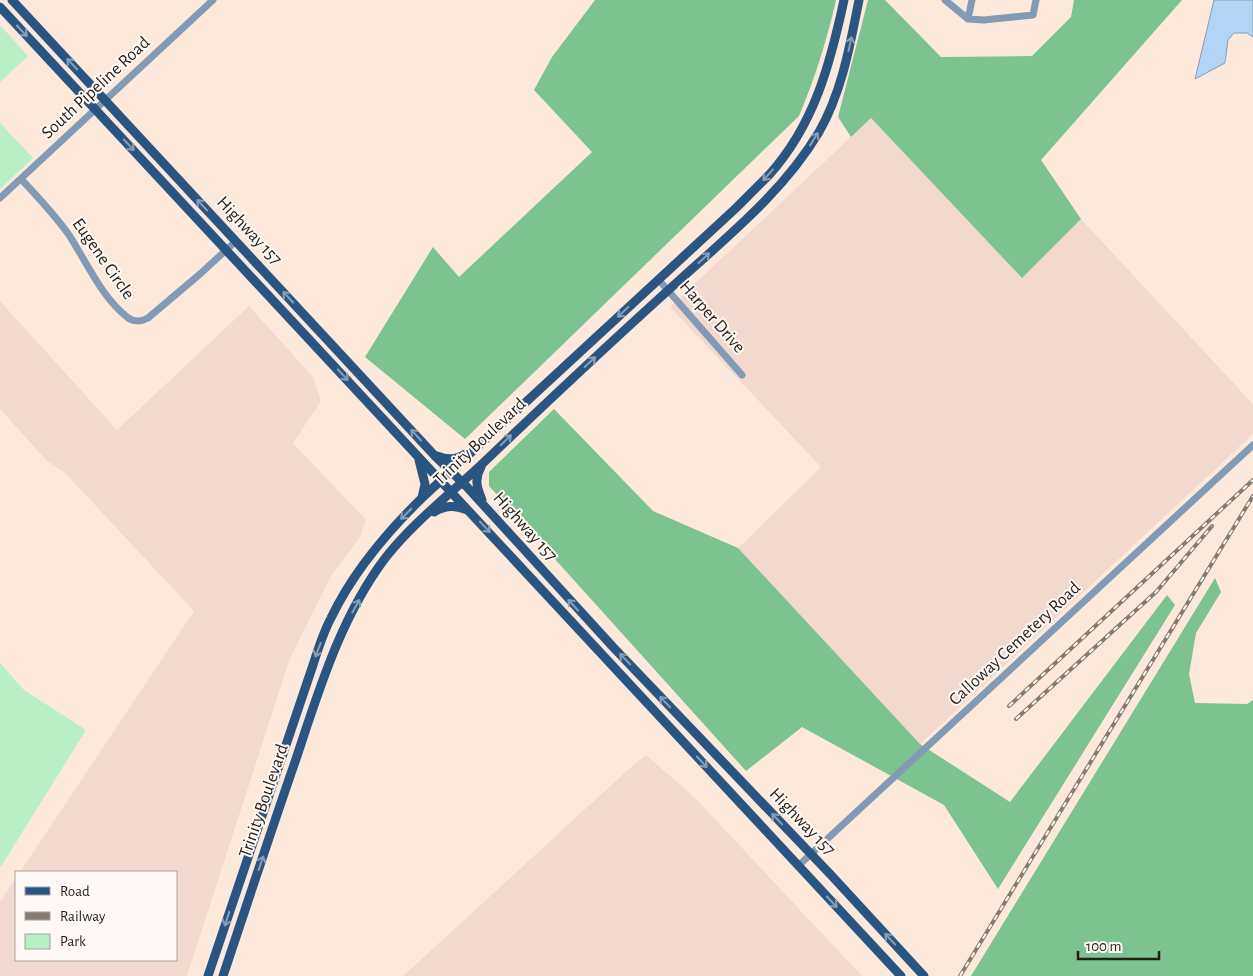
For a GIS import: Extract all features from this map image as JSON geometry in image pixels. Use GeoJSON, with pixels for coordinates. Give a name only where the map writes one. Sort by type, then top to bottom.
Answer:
{"type":"FeatureCollection","features":[{"type":"Feature","properties":{"kind":"main road","name":"Highway 157"},"geometry":{"type":"LineString","coordinates":[[12,0],[435,456],[452,471],[607,640],[924,975]]}},
{"type":"Feature","properties":{"kind":"main road","name":"Trinity Boulevard"},"geometry":{"type":"LineString","coordinates":[[208,976],[296,713],[330,620],[348,586],[385,536],[422,498],[736,208],[769,174],[796,138],[814,106],[824,81],[836,40],[844,0]]}},
{"type":"Feature","properties":{"kind":"main road","name":"Trinity Boulevard"},"geometry":{"type":"LineString","coordinates":[[223,976],[310,718],[344,627],[364,591],[387,556],[421,520],[554,395],[763,204],[786,179],[820,130],[828,113],[848,55],[859,0]]}},
{"type":"Feature","properties":{"kind":"main road","name":"Highway 157"},"geometry":{"type":"LineString","coordinates":[[0,7],[901,976]]}},
{"type":"Feature","properties":{"kind":"main road"},"geometry":{"type":"LineString","coordinates":[[545,384],[554,395]]}},
{"type":"Feature","properties":{"kind":"main road"},"geometry":{"type":"LineString","coordinates":[[435,456],[448,460],[459,458],[475,450]]}},
{"type":"Feature","properties":{"kind":"main road"},"geometry":{"type":"LineString","coordinates":[[418,457],[425,484],[422,498]]}},
{"type":"Feature","properties":{"kind":"main road"},"geometry":{"type":"LineString","coordinates":[[483,463],[476,478],[477,489],[485,507]]}},
{"type":"Feature","properties":{"kind":"main road"},"geometry":{"type":"LineString","coordinates":[[421,520],[443,507],[454,505],[469,510]]}},
{"type":"Feature","properties":{"kind":"main road"},"geometry":{"type":"LineString","coordinates":[[597,650],[607,640]]}},
{"type":"Feature","properties":{"kind":"main road"},"geometry":{"type":"LineString","coordinates":[[296,713],[310,718]]}},
{"type":"Feature","properties":{"kind":"main road"},"geometry":{"type":"LineString","coordinates":[[235,896],[248,900]]}},
{"type":"Feature","properties":{"kind":"street","name":"South Pipeline Road"},"geometry":{"type":"LineString","coordinates":[[0,198],[212,0]]}},
{"type":"Feature","properties":{"kind":"street"},"geometry":{"type":"LineString","coordinates":[[945,0],[968,18],[984,20],[1033,15],[1036,0]]}},
{"type":"Feature","properties":{"kind":"street"},"geometry":{"type":"LineString","coordinates":[[968,18],[972,0]]}},
{"type":"Feature","properties":{"kind":"street","name":"Eugene Circle"},"geometry":{"type":"LineString","coordinates":[[21,179],[55,216],[98,282],[128,319],[142,321],[148,318],[236,240]]}},
{"type":"Feature","properties":{"kind":"street","name":"Harper Drive"},"geometry":{"type":"LineString","coordinates":[[658,279],[742,375]]}},
{"type":"Feature","properties":{"kind":"street","name":"Calloway Cemetery Road"},"geometry":{"type":"LineString","coordinates":[[798,866],[1253,445]]}},
{"type":"Feature","properties":{"kind":"shaded area"},"geometry":{"type":"Polygon","coordinates":[[[871,118],[1022,278],[1081,219],[1253,404],[1253,434],[920,744],[738,548],[821,467],[670,307],[871,118]]]}},
{"type":"Feature","properties":{"kind":"shaded area"},"geometry":{"type":"Polygon","coordinates":[[[0,301],[117,430],[249,306],[313,377],[321,401],[293,443],[366,520],[360,537],[331,576],[289,661],[187,976],[0,976],[0,902],[15,880],[15,961],[178,961],[178,871],[21,871],[194,611],[65,473],[47,461],[0,409],[0,301]]]}},
{"type":"Feature","properties":{"kind":"shaded area"},"geometry":{"type":"Polygon","coordinates":[[[646,755],[695,798],[862,976],[403,976],[631,767],[646,755]]]}},
{"type":"Feature","properties":{"kind":"green space"},"geometry":{"type":"Polygon","coordinates":[[[595,0],[836,0],[820,59],[799,116],[465,439],[365,357],[433,247],[459,277],[592,152],[534,90],[552,57],[595,0]]]}},
{"type":"Feature","properties":{"kind":"green space"},"geometry":{"type":"Polygon","coordinates":[[[868,0],[885,0],[941,57],[1032,56],[1071,17],[1074,0],[1182,0],[1041,160],[1081,219],[1022,278],[871,118],[851,137],[838,117],[868,0]]]}},
{"type":"Feature","properties":{"kind":"green space"},"geometry":{"type":"Polygon","coordinates":[[[0,25],[28,56],[0,82],[0,25]]]}},
{"type":"Feature","properties":{"kind":"green space"},"geometry":{"type":"Polygon","coordinates":[[[0,123],[33,158],[0,189],[0,123]]]}},
{"type":"Feature","properties":{"kind":"green space"},"geometry":{"type":"Polygon","coordinates":[[[554,409],[653,511],[738,548],[920,744],[1010,802],[1167,595],[1175,605],[998,889],[944,805],[802,727],[746,771],[489,486],[489,472],[554,409]]]}},
{"type":"Feature","properties":{"kind":"green space"},"geometry":{"type":"Polygon","coordinates":[[[1215,578],[1221,592],[1196,633],[1189,674],[1195,703],[1247,704],[1253,700],[1253,976],[971,976],[1215,578]]]}},
{"type":"Feature","properties":{"kind":"green space"},"geometry":{"type":"Polygon","coordinates":[[[0,663],[24,690],[86,730],[0,868],[0,663]]]}},
{"type":"Feature","properties":{"kind":"water"},"geometry":{"type":"Polygon","coordinates":[[[1214,0],[1253,0],[1253,37],[1247,33],[1234,33],[1228,40],[1225,63],[1195,79],[1214,0]]]}},
{"type":"Feature","properties":{"kind":"railway"},"geometry":{"type":"LineString","coordinates":[[1009,706],[1253,480]]}},
{"type":"Feature","properties":{"kind":"railway"},"geometry":{"type":"LineString","coordinates":[[960,976],[1253,496]]}},
{"type":"Feature","properties":{"kind":"railway"},"geometry":{"type":"LineString","coordinates":[[1016,719],[1156,592],[1212,526]]}}]}
